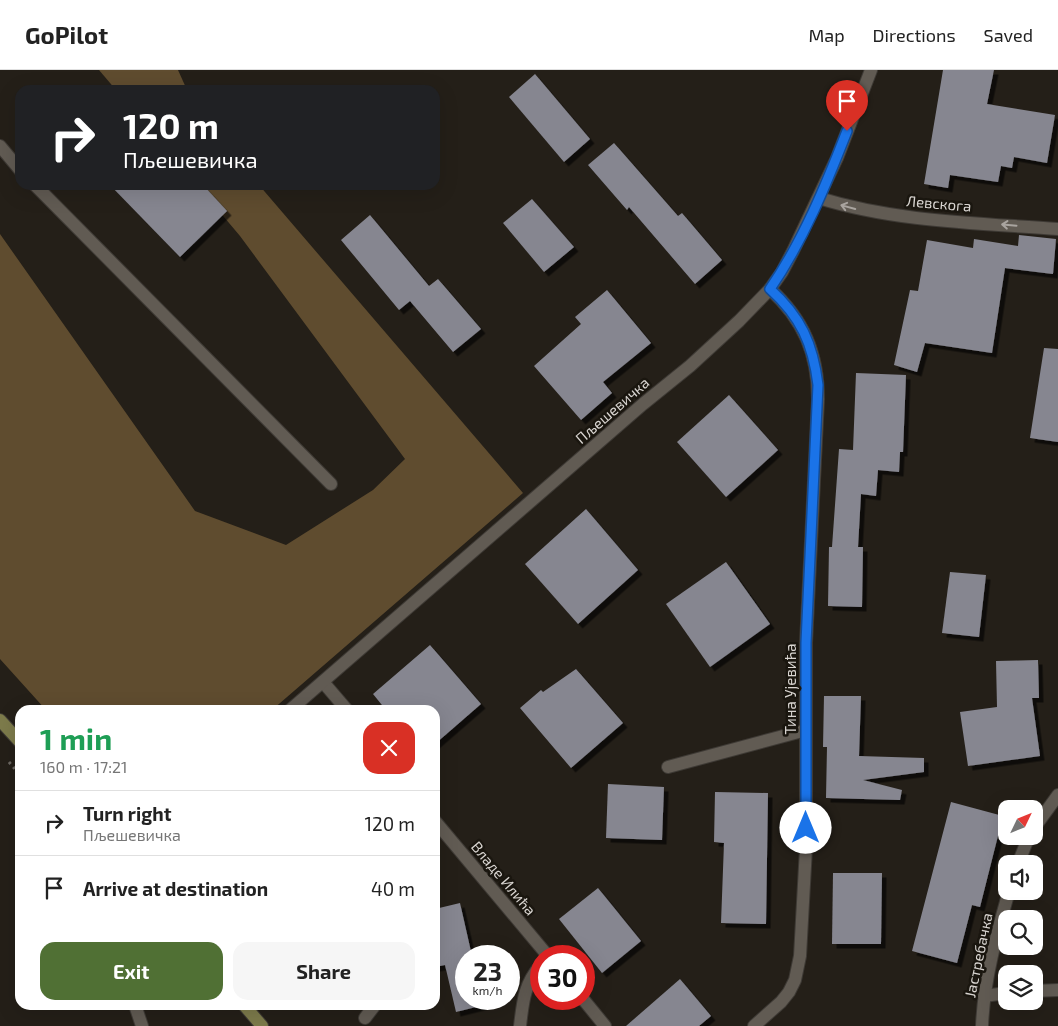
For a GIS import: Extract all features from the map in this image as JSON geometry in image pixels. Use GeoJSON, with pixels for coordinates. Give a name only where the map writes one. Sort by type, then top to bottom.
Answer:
{"type":"FeatureCollection","features":[{"type":"Feature","properties":{"kind":"street","name":"Пљешевичка"},"geometry":{"type":"LineString","coordinates":[[296,705],[643,404],[690,366],[739,321],[770,289],[790,258],[819,198],[837,158],[870,70]]}},
{"type":"Feature","properties":{"kind":"street"},"geometry":{"type":"LineString","coordinates":[[0,146],[15,164]]}},
{"type":"Feature","properties":{"kind":"street"},"geometry":{"type":"LineString","coordinates":[[40,190],[331,484]]}},
{"type":"Feature","properties":{"kind":"street","name":"Левскога"},"geometry":{"type":"LineString","coordinates":[[819,198],[849,207],[890,215],[1058,229]]}},
{"type":"Feature","properties":{"kind":"street","name":"Тина Ујевића"},"geometry":{"type":"LineString","coordinates":[[754,1026],[786,997],[795,980],[798,969],[804,903],[806,848],[806,643],[818,385],[814,359],[804,333],[792,312],[770,289]]}},
{"type":"Feature","properties":{"kind":"street"},"geometry":{"type":"LineString","coordinates":[[323,682],[343,705]]}},
{"type":"Feature","properties":{"kind":"street"},"geometry":{"type":"LineString","coordinates":[[0,720],[15,736]]}},
{"type":"Feature","properties":{"kind":"street"},"geometry":{"type":"LineString","coordinates":[[668,767],[806,730]]}},
{"type":"Feature","properties":{"kind":"street"},"geometry":{"type":"LineString","coordinates":[[1043,816],[1058,795]]}},
{"type":"Feature","properties":{"kind":"street","name":"Владе Илића"},"geometry":{"type":"LineString","coordinates":[[440,828],[539,945]]}},
{"type":"Feature","properties":{"kind":"street","name":"Јастребачка"},"geometry":{"type":"LineString","coordinates":[[982,1026],[984,996],[992,952],[1006,900]]}},
{"type":"Feature","properties":{"kind":"street"},"geometry":{"type":"LineString","coordinates":[[520,1026],[523,997],[530,981]]}},
{"type":"Feature","properties":{"kind":"street"},"geometry":{"type":"LineString","coordinates":[[1043,991],[1058,990]]}},
{"type":"Feature","properties":{"kind":"street"},"geometry":{"type":"LineString","coordinates":[[984,996],[998,994]]}},
{"type":"Feature","properties":{"kind":"street"},"geometry":{"type":"LineString","coordinates":[[137,1010],[142,1026]]}},
{"type":"Feature","properties":{"kind":"street"},"geometry":{"type":"LineString","coordinates":[[248,1010],[262,1026]]}},
{"type":"Feature","properties":{"kind":"street"},"geometry":{"type":"LineString","coordinates":[[365,1018],[371,1010]]}},
{"type":"Feature","properties":{"kind":"street"},"geometry":{"type":"LineString","coordinates":[[592,1010],[605,1026]]}},
{"type":"Feature","properties":{"kind":"shaded area"},"geometry":{"type":"Polygon","coordinates":[[[99,70],[178,70],[185,85],[112,85],[99,70]]]}},
{"type":"Feature","properties":{"kind":"shaded area"},"geometry":{"type":"Polygon","coordinates":[[[201,190],[263,190],[523,493],[278,705],[41,705],[0,659],[0,234],[195,511],[286,545],[373,490],[405,459],[240,236],[201,190]]]}},
{"type":"Feature","properties":{"kind":"building"},"geometry":{"type":"Polygon","coordinates":[[[943,70],[994,70],[987,104],[1055,115],[1047,163],[1014,157],[1012,168],[1001,166],[998,182],[950,175],[948,188],[924,184],[943,70]]]}},
{"type":"Feature","properties":{"kind":"building"},"geometry":{"type":"Polygon","coordinates":[[[535,74],[590,139],[564,162],[509,97],[535,74]]]}},
{"type":"Feature","properties":{"kind":"building"},"geometry":{"type":"Polygon","coordinates":[[[614,143],[678,216],[682,213],[722,260],[695,284],[629,207],[627,210],[588,165],[614,143]]]}},
{"type":"Feature","properties":{"kind":"building"},"geometry":{"type":"Polygon","coordinates":[[[115,190],[208,190],[227,211],[180,257],[115,190]]]}},
{"type":"Feature","properties":{"kind":"building"},"geometry":{"type":"Polygon","coordinates":[[[532,199],[574,247],[544,272],[503,223],[532,199]]]}},
{"type":"Feature","properties":{"kind":"building"},"geometry":{"type":"Polygon","coordinates":[[[370,215],[429,286],[438,279],[481,329],[453,352],[410,301],[399,310],[341,240],[370,215]]]}},
{"type":"Feature","properties":{"kind":"building"},"geometry":{"type":"Polygon","coordinates":[[[1019,235],[1056,239],[1053,274],[1005,268],[992,353],[925,343],[917,372],[894,365],[910,290],[918,291],[927,240],[973,248],[974,239],[1018,246],[1019,235]]]}},
{"type":"Feature","properties":{"kind":"building"},"geometry":{"type":"Polygon","coordinates":[[[607,290],[651,343],[603,382],[612,393],[581,420],[534,366],[581,324],[575,317],[607,290]]]}},
{"type":"Feature","properties":{"kind":"building"},"geometry":{"type":"Polygon","coordinates":[[[1044,348],[1058,349],[1058,442],[1030,438],[1044,348]]]}},
{"type":"Feature","properties":{"kind":"building"},"geometry":{"type":"Polygon","coordinates":[[[856,373],[906,375],[903,452],[900,452],[899,472],[878,470],[876,496],[861,494],[858,547],[863,547],[862,607],[828,606],[829,547],[832,547],[839,449],[853,450],[856,373]]]}},
{"type":"Feature","properties":{"kind":"building"},"geometry":{"type":"Polygon","coordinates":[[[729,395],[778,450],[726,497],[677,442],[729,395]]]}},
{"type":"Feature","properties":{"kind":"building"},"geometry":{"type":"Polygon","coordinates":[[[586,509],[638,570],[578,624],[525,564],[586,509]]]}},
{"type":"Feature","properties":{"kind":"building"},"geometry":{"type":"Polygon","coordinates":[[[726,562],[770,624],[710,667],[666,604],[726,562]]]}},
{"type":"Feature","properties":{"kind":"building"},"geometry":{"type":"Polygon","coordinates":[[[950,572],[986,575],[979,637],[942,633],[950,572]]]}},
{"type":"Feature","properties":{"kind":"building"},"geometry":{"type":"Polygon","coordinates":[[[430,645],[481,704],[440,740],[440,705],[382,705],[373,694],[430,645]]]}},
{"type":"Feature","properties":{"kind":"building"},"geometry":{"type":"Polygon","coordinates":[[[1038,660],[1039,698],[1032,698],[1040,756],[968,766],[960,712],[997,707],[996,661],[1038,660]]]}},
{"type":"Feature","properties":{"kind":"building"},"geometry":{"type":"Polygon","coordinates":[[[576,669],[623,723],[571,768],[520,708],[541,690],[543,692],[576,669]]]}},
{"type":"Feature","properties":{"kind":"building"},"geometry":{"type":"Polygon","coordinates":[[[824,696],[861,696],[859,756],[924,758],[924,772],[863,780],[902,790],[900,800],[826,798],[827,747],[823,747],[824,696]]]}},
{"type":"Feature","properties":{"kind":"building"},"geometry":{"type":"Polygon","coordinates":[[[608,784],[664,787],[662,840],[606,838],[608,784]]]}},
{"type":"Feature","properties":{"kind":"building"},"geometry":{"type":"Polygon","coordinates":[[[715,792],[768,793],[766,924],[721,923],[724,843],[714,842],[715,792]]]}},
{"type":"Feature","properties":{"kind":"building"},"geometry":{"type":"Polygon","coordinates":[[[951,802],[998,815],[998,836],[980,907],[972,905],[957,963],[912,951],[951,802]]]}},
{"type":"Feature","properties":{"kind":"building"},"geometry":{"type":"Polygon","coordinates":[[[833,873],[882,873],[881,944],[832,944],[833,873]]]}},
{"type":"Feature","properties":{"kind":"building"},"geometry":{"type":"Polygon","coordinates":[[[598,888],[641,941],[602,973],[595,964],[595,945],[580,945],[559,919],[598,888]]]}},
{"type":"Feature","properties":{"kind":"building"},"geometry":{"type":"Polygon","coordinates":[[[460,903],[470,945],[455,945],[455,1008],[445,965],[440,966],[440,908],[460,903]]]}},
{"type":"Feature","properties":{"kind":"building"},"geometry":{"type":"Polygon","coordinates":[[[680,979],[711,1016],[699,1026],[626,1026],[680,979]]]}},
{"type":"Feature","properties":{"kind":"route"},"geometry":{"type":"LineString","coordinates":[[806,828],[806,643],[818,385],[814,359],[809,343],[792,312],[770,289],[782,272],[819,198],[847,131]]}}]}
